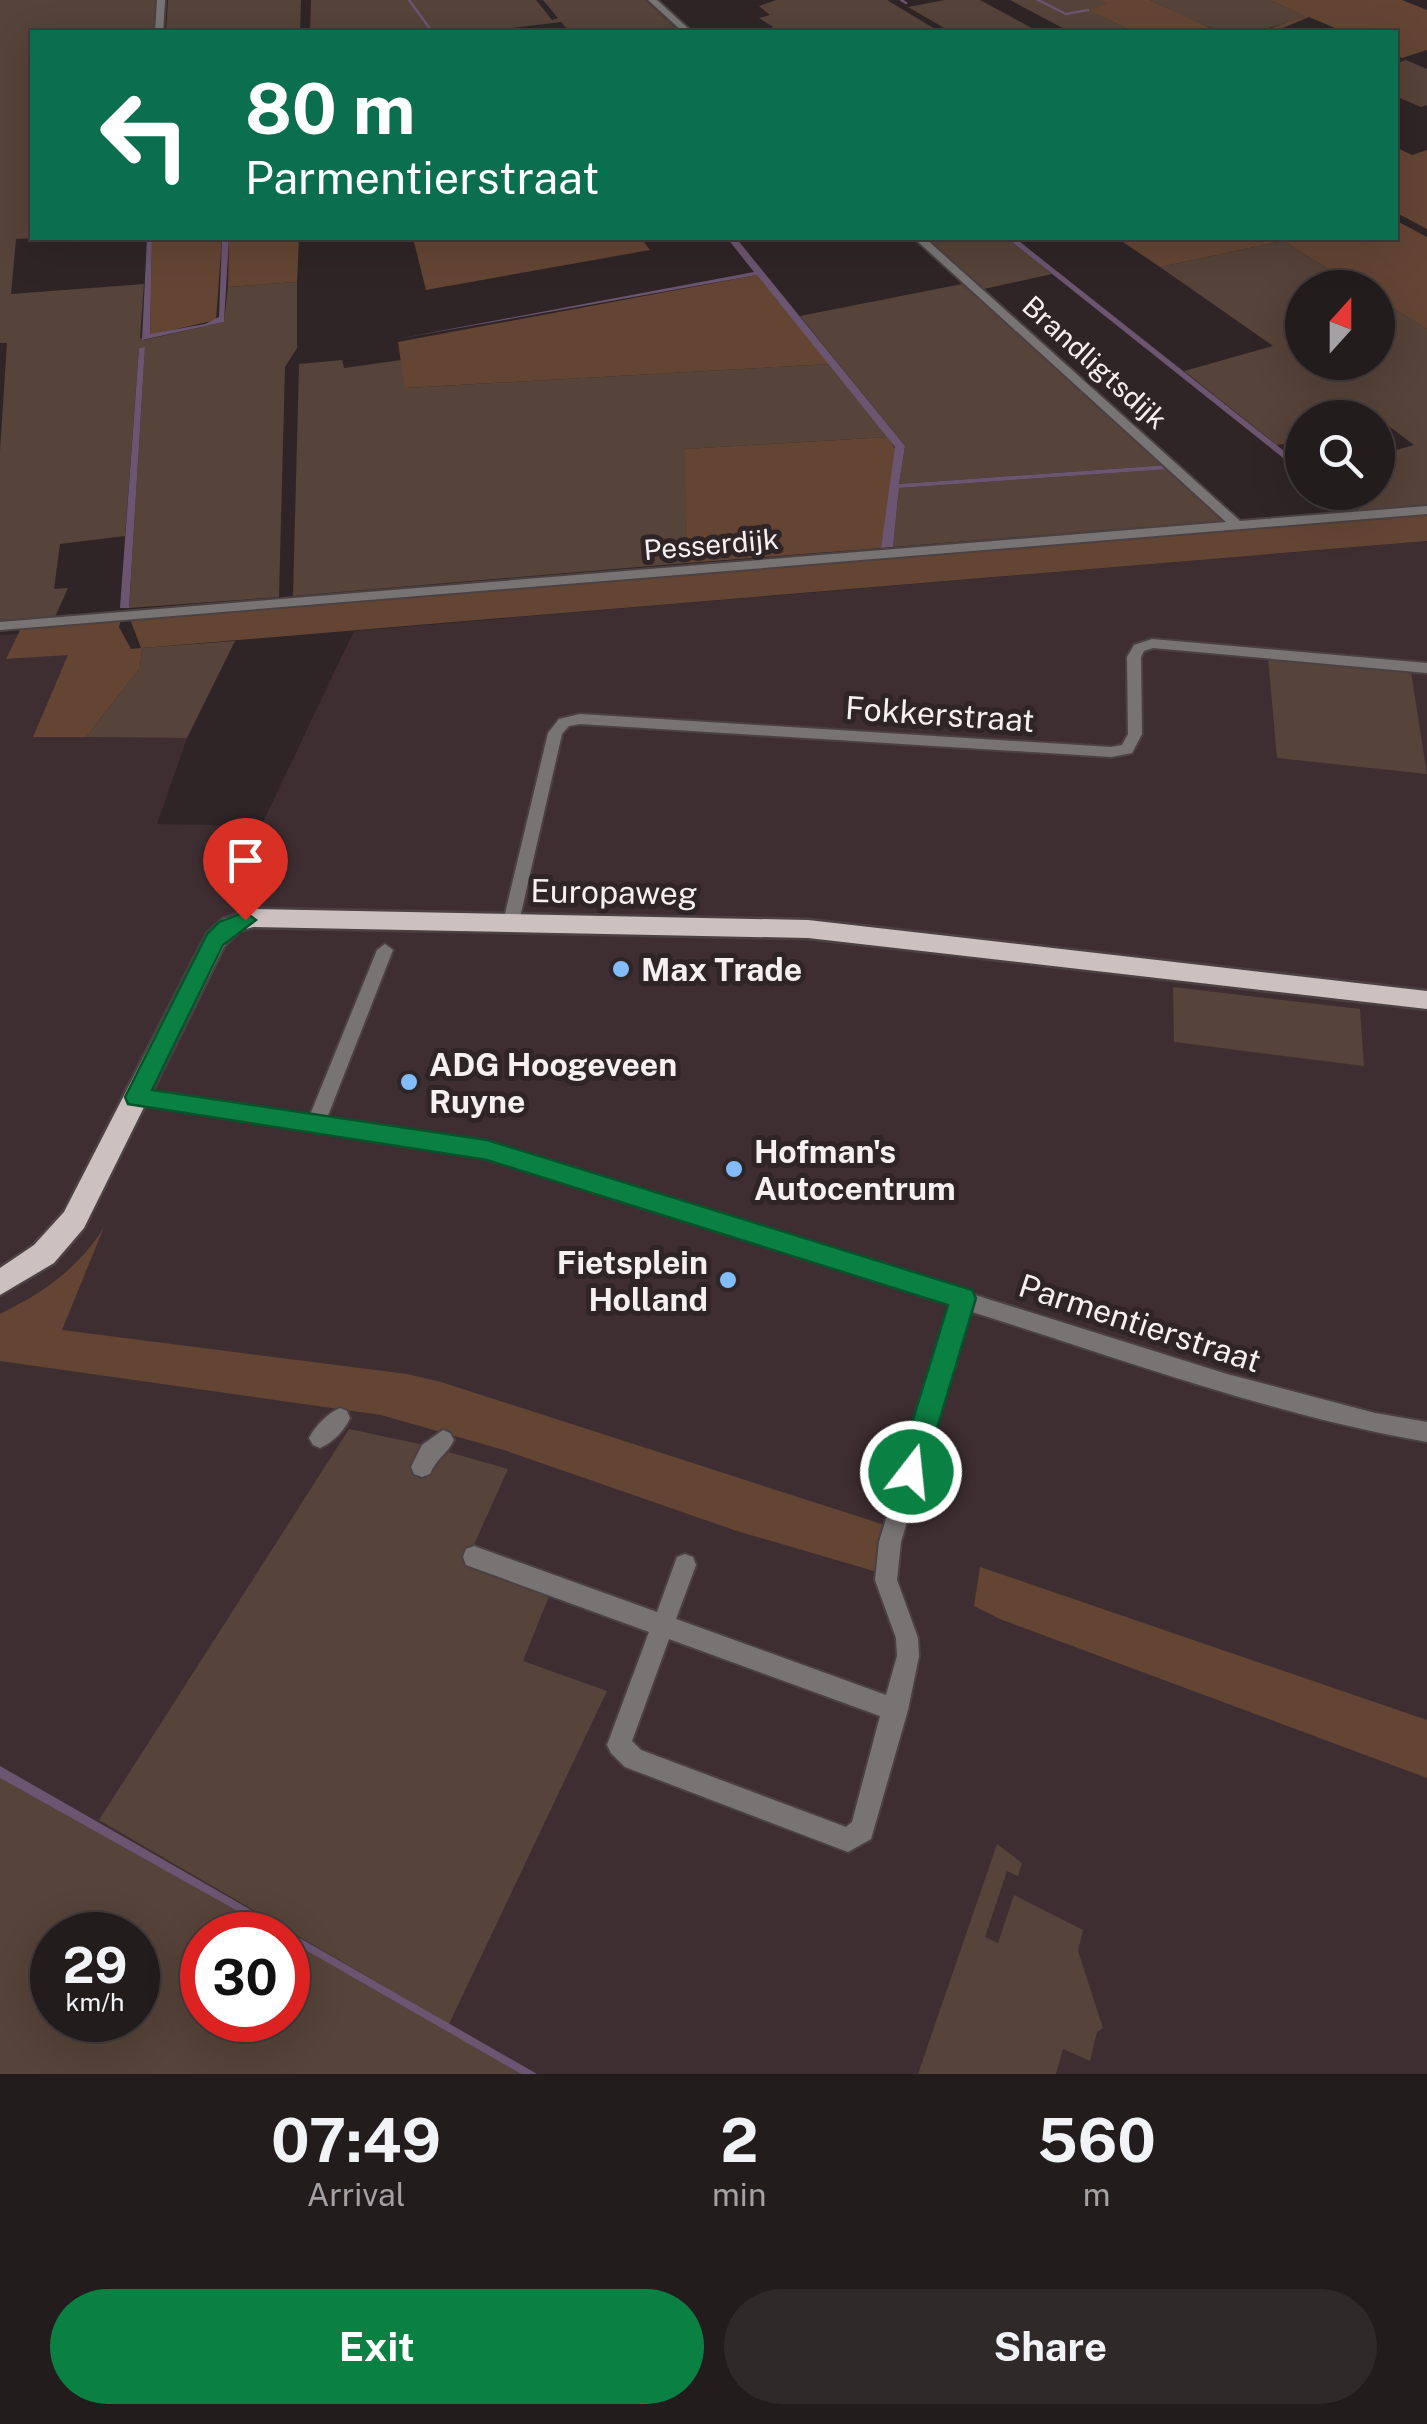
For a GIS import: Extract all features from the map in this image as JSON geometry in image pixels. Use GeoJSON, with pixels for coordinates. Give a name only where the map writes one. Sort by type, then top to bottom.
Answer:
{"type":"FeatureCollection","features":[{"type":"Feature","properties":{"kind":"main road","name":"Europaweg"},"geometry":{"type":"LineString","coordinates":[[0,1283],[44,1254],[74,1220],[210,948],[232,925],[262,917],[808,929],[1427,1000]]}},
{"type":"Feature","properties":{"kind":"street"},"geometry":{"type":"LineString","coordinates":[[159,30],[161,0]]}},
{"type":"Feature","properties":{"kind":"street"},"geometry":{"type":"LineString","coordinates":[[652,0],[686,30]]}},
{"type":"Feature","properties":{"kind":"street","name":"Brandligtsdijk"},"geometry":{"type":"LineString","coordinates":[[920,240],[1237,525]]}},
{"type":"Feature","properties":{"kind":"street","name":"Pesserdijk"},"geometry":{"type":"LineString","coordinates":[[0,626],[1427,510]]}},
{"type":"Feature","properties":{"kind":"street","name":"Fokkerstraat"},"geometry":{"type":"LineString","coordinates":[[511,922],[554,733],[564,722],[580,719],[1111,752],[1126,749],[1135,734],[1134,658],[1140,648],[1152,643],[1427,668]]}},
{"type":"Feature","properties":{"kind":"street"},"geometry":{"type":"LineString","coordinates":[[316,1124],[385,950]]}},
{"type":"Feature","properties":{"kind":"street","name":"Parmentierstraat"},"geometry":{"type":"LineString","coordinates":[[136,1097],[452,1143],[508,1156],[1280,1398],[1374,1423],[1427,1432]]}},
{"type":"Feature","properties":{"kind":"street"},"geometry":{"type":"LineString","coordinates":[[685,1565],[619,1745],[633,1758],[848,1840],[862,1830],[908,1656],[907,1638],[886,1580],[890,1542],[963,1298]]}},
{"type":"Feature","properties":{"kind":"street"},"geometry":{"type":"LineString","coordinates":[[320,1438],[340,1418]]}},
{"type":"Feature","properties":{"kind":"street"},"geometry":{"type":"LineString","coordinates":[[422,1467],[428,1452],[443,1440]]}},
{"type":"Feature","properties":{"kind":"street"},"geometry":{"type":"LineString","coordinates":[[474,1557],[896,1710]]}},
{"type":"Feature","properties":{"kind":"shaded area"},"geometry":{"type":"Polygon","coordinates":[[[0,0],[158,0],[155,30],[30,30],[30,238],[16,239],[11,294],[144,284],[140,338],[144,340],[224,322],[228,287],[297,282],[297,348],[285,367],[279,597],[129,608],[145,347],[139,348],[125,536],[60,544],[54,589],[68,588],[55,617],[0,620],[0,451],[7,343],[0,343],[0,0]]]}},
{"type":"Feature","properties":{"kind":"shaded area"},"geometry":{"type":"Polygon","coordinates":[[[168,0],[301,0],[300,30],[166,30],[168,0]]]}},
{"type":"Feature","properties":{"kind":"shaded area"},"geometry":{"type":"Polygon","coordinates":[[[311,0],[536,0],[552,20],[558,18],[543,0],[645,0],[678,30],[568,30],[561,22],[495,30],[310,30],[311,0]]]}},
{"type":"Feature","properties":{"kind":"shaded area"},"geometry":{"type":"Polygon","coordinates":[[[776,0],[887,0],[937,30],[767,30],[773,27],[759,18],[770,15],[759,6],[776,0]]]}},
{"type":"Feature","properties":{"kind":"shaded area"},"geometry":{"type":"Polygon","coordinates":[[[945,0],[980,0],[1035,30],[948,30],[908,7],[945,0]]]}},
{"type":"Feature","properties":{"kind":"shaded area"},"geometry":{"type":"Polygon","coordinates":[[[1010,0],[1101,0],[1108,4],[1090,10],[1130,30],[1066,30],[1010,0]]]}},
{"type":"Feature","properties":{"kind":"shaded area"},"geometry":{"type":"Polygon","coordinates":[[[1101,0],[1150,0],[1215,30],[1130,30],[1089,10],[1107,4],[1101,0]]]}},
{"type":"Feature","properties":{"kind":"shaded area"},"geometry":{"type":"Polygon","coordinates":[[[1150,0],[1269,0],[1306,16],[1259,30],[1222,30],[1150,0]]]}},
{"type":"Feature","properties":{"kind":"shaded area"},"geometry":{"type":"Polygon","coordinates":[[[1269,0],[1402,0],[1427,10],[1427,50],[1402,58],[1398,56],[1398,30],[1339,30],[1309,17],[1278,30],[1266,30],[1305,16],[1269,0]]]}},
{"type":"Feature","properties":{"kind":"shaded area"},"geometry":{"type":"Polygon","coordinates":[[[1406,60],[1427,69],[1427,105],[1421,107],[1398,97],[1398,63],[1406,60]]]}},
{"type":"Feature","properties":{"kind":"shaded area"},"geometry":{"type":"Polygon","coordinates":[[[1398,148],[1412,155],[1427,150],[1427,229],[1398,214],[1398,148]]]}},
{"type":"Feature","properties":{"kind":"shaded area"},"geometry":{"type":"Polygon","coordinates":[[[1398,222],[1427,237],[1427,329],[1395,309],[1395,270],[1330,270],[1283,241],[1160,267],[1120,240],[1398,240],[1398,222]]]}},
{"type":"Feature","properties":{"kind":"shaded area"},"geometry":{"type":"Polygon","coordinates":[[[147,240],[152,240],[150,334],[205,324],[219,317],[222,240],[229,240],[224,322],[142,340],[147,240]]]}},
{"type":"Feature","properties":{"kind":"shaded area"},"geometry":{"type":"Polygon","coordinates":[[[152,240],[222,240],[216,320],[150,335],[152,240]]]}},
{"type":"Feature","properties":{"kind":"shaded area"},"geometry":{"type":"Polygon","coordinates":[[[229,240],[299,240],[297,282],[228,287],[229,240]]]}},
{"type":"Feature","properties":{"kind":"shaded area"},"geometry":{"type":"Polygon","coordinates":[[[414,240],[642,240],[650,250],[426,290],[414,240]]]}},
{"type":"Feature","properties":{"kind":"shaded area"},"geometry":{"type":"Polygon","coordinates":[[[729,240],[738,240],[905,446],[899,484],[1167,465],[1171,469],[899,488],[893,547],[881,548],[895,447],[757,275],[397,339],[754,272],[729,240]]]}},
{"type":"Feature","properties":{"kind":"shaded area"},"geometry":{"type":"Polygon","coordinates":[[[928,240],[1010,240],[1052,274],[984,289],[928,240]]]}},
{"type":"Feature","properties":{"kind":"shaded area"},"geometry":{"type":"Polygon","coordinates":[[[1010,240],[1018,240],[1285,452],[1285,459],[1010,240]]]}},
{"type":"Feature","properties":{"kind":"shaded area"},"geometry":{"type":"Polygon","coordinates":[[[1283,241],[1330,270],[1285,270],[1285,380],[1395,380],[1395,309],[1427,329],[1427,506],[1395,508],[1395,450],[1414,445],[1395,431],[1395,400],[1285,400],[1285,444],[1277,445],[1184,371],[1273,346],[1160,267],[1283,241]]]}},
{"type":"Feature","properties":{"kind":"shaded area"},"geometry":{"type":"Polygon","coordinates":[[[757,275],[830,364],[405,388],[398,342],[757,275]]]}},
{"type":"Feature","properties":{"kind":"shaded area"},"geometry":{"type":"Polygon","coordinates":[[[962,284],[1173,468],[1222,521],[893,547],[899,488],[1169,469],[1167,465],[899,484],[905,446],[800,316],[962,284]]]}},
{"type":"Feature","properties":{"kind":"shaded area"},"geometry":{"type":"Polygon","coordinates":[[[145,347],[129,608],[120,608],[139,348],[145,347]]]}},
{"type":"Feature","properties":{"kind":"shaded area"},"geometry":{"type":"Polygon","coordinates":[[[342,360],[344,368],[401,360],[406,388],[830,364],[888,437],[686,449],[687,563],[293,596],[299,364],[342,360]]]}},
{"type":"Feature","properties":{"kind":"shaded area"},"geometry":{"type":"Polygon","coordinates":[[[888,437],[897,452],[881,548],[687,563],[685,449],[888,437]]]}},
{"type":"Feature","properties":{"kind":"shaded area"},"geometry":{"type":"Polygon","coordinates":[[[1427,515],[1427,541],[142,648],[140,668],[86,737],[33,737],[68,655],[6,659],[21,628],[121,619],[119,627],[131,649],[141,648],[130,619],[1427,515]]]}},
{"type":"Feature","properties":{"kind":"shaded area"},"geometry":{"type":"Polygon","coordinates":[[[1427,541],[1427,2074],[0,2074],[0,635],[19,634],[8,659],[142,648],[87,737],[187,738],[157,824],[261,826],[354,631],[1427,541]]]}},
{"type":"Feature","properties":{"kind":"shaded area"},"geometry":{"type":"Polygon","coordinates":[[[235,641],[187,738],[86,737],[140,668],[142,648],[235,641]]]}},
{"type":"Feature","properties":{"kind":"shaded area"},"geometry":{"type":"Polygon","coordinates":[[[1268,658],[1411,672],[1427,774],[1277,758],[1268,658]]]}},
{"type":"Feature","properties":{"kind":"shaded area"},"geometry":{"type":"Polygon","coordinates":[[[1173,987],[1360,1009],[1364,1066],[1174,1042],[1173,987]]]}},
{"type":"Feature","properties":{"kind":"shaded area"},"geometry":{"type":"Polygon","coordinates":[[[104,1227],[62,1330],[407,1374],[441,1382],[885,1525],[874,1571],[737,1531],[504,1450],[381,1415],[0,1361],[0,1314],[59,1278],[104,1227]]]}},
{"type":"Feature","properties":{"kind":"shaded area"},"geometry":{"type":"Polygon","coordinates":[[[349,1429],[508,1469],[473,1547],[552,1589],[523,1661],[607,1691],[449,2024],[310,1943],[310,1912],[257,1912],[99,1820],[349,1429]]]}},
{"type":"Feature","properties":{"kind":"shaded area"},"geometry":{"type":"Polygon","coordinates":[[[980,1567],[1427,1720],[1427,1778],[1000,1619],[974,1606],[980,1567]]]}},
{"type":"Feature","properties":{"kind":"shaded area"},"geometry":{"type":"Polygon","coordinates":[[[0,1766],[255,1912],[239,1912],[0,1778],[0,1766]]]}},
{"type":"Feature","properties":{"kind":"shaded area"},"geometry":{"type":"Polygon","coordinates":[[[0,1778],[239,1912],[180,1912],[180,2042],[310,2042],[310,1953],[521,2074],[0,2074],[0,1778]]]}},
{"type":"Feature","properties":{"kind":"shaded area"},"geometry":{"type":"Polygon","coordinates":[[[997,1844],[1022,1863],[1018,1876],[1007,1871],[985,1937],[998,1943],[1014,1895],[1083,1930],[1078,1951],[1103,2028],[1097,2032],[1090,2061],[1063,2049],[1056,2074],[918,2074],[997,1844]]]}},
{"type":"Feature","properties":{"kind":"shaded area"},"geometry":{"type":"Polygon","coordinates":[[[310,1944],[537,2074],[521,2074],[310,1953],[310,1944]]]}},
{"type":"Feature","properties":{"kind":"waterway"},"geometry":{"type":"LineString","coordinates":[[409,0],[431,30]]}},
{"type":"Feature","properties":{"kind":"waterway"},"geometry":{"type":"LineString","coordinates":[[901,0],[906,3]]}},
{"type":"Feature","properties":{"kind":"waterway"},"geometry":{"type":"LineString","coordinates":[[1038,0],[1066,14],[1088,10]]}},
{"type":"Feature","properties":{"kind":"place","name":"Max Trade"},"geometry":{"type":"Point","coordinates":[621,969]}},
{"type":"Feature","properties":{"kind":"place","name":"ADG Hoogeveen Ruyne"},"geometry":{"type":"Point","coordinates":[409,1082]}},
{"type":"Feature","properties":{"kind":"place","name":"Hofman's Autocentrum"},"geometry":{"type":"Point","coordinates":[734,1169]}},
{"type":"Feature","properties":{"kind":"place","name":"Fietsplein Holland"},"geometry":{"type":"Point","coordinates":[728,1280]}},
{"type":"Feature","properties":{"kind":"route"},"geometry":{"type":"LineString","coordinates":[[245,920],[227,928],[215,940],[136,1097],[487,1150],[963,1298],[911,1472]]}}]}
